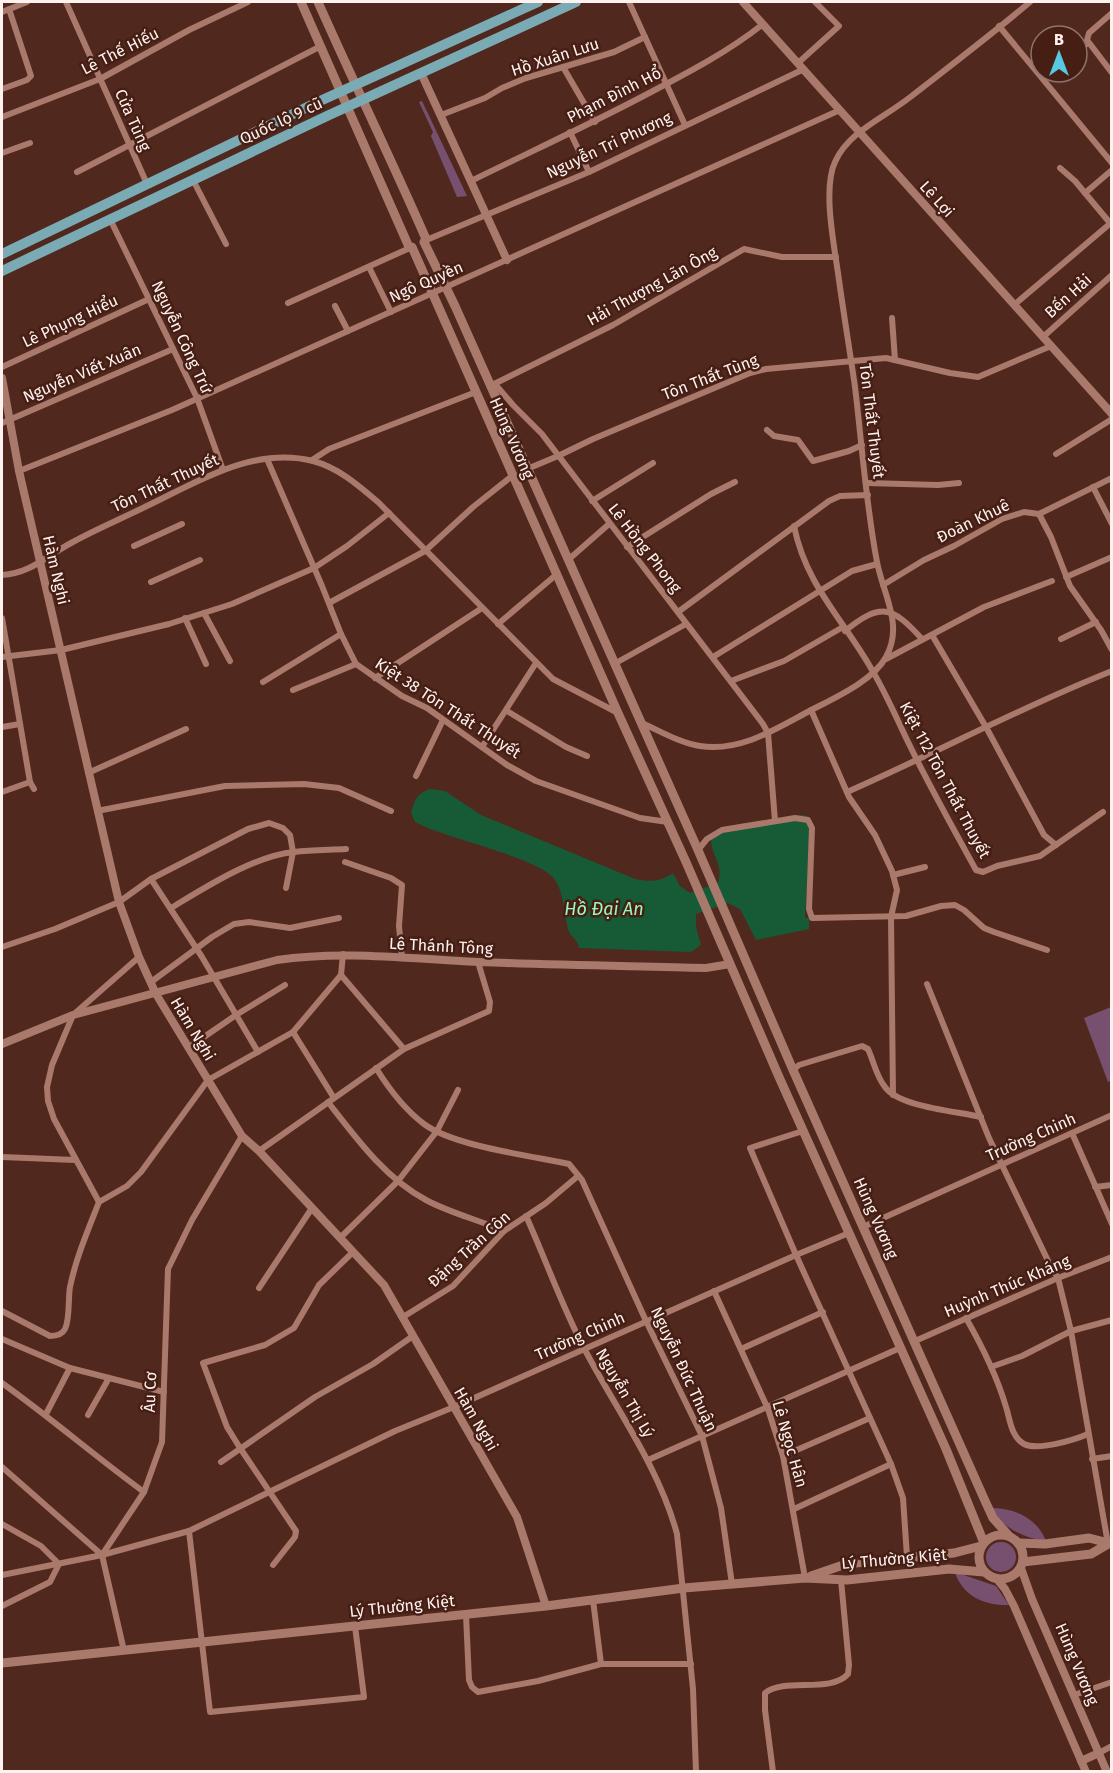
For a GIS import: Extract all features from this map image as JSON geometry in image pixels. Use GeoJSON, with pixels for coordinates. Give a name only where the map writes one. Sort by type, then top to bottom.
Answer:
{"type":"FeatureCollection","features":[{"type":"Feature","properties":{"kind":"main road","name":"Hùng Vương"},"geometry":{"type":"LineString","coordinates":[[301,2],[946,1449],[982,1545]]}},
{"type":"Feature","properties":{"kind":"main road","name":"Hùng Vương"},"geometry":{"type":"LineString","coordinates":[[318,2],[364,99],[444,288],[493,385],[527,469],[993,1518],[1009,1536]]}},
{"type":"Feature","properties":{"kind":"main road","name":"Quốc lộ 9 cũ"},"geometry":{"type":"LineString","coordinates":[[2,254],[340,92],[538,2]]}},
{"type":"Feature","properties":{"kind":"main road","name":"Quốc lộ 9 cũ"},"geometry":{"type":"LineString","coordinates":[[2,271],[346,107],[576,2]]}},
{"type":"Feature","properties":{"kind":"main road"},"geometry":{"type":"LineString","coordinates":[[415,58],[421,73]]}},
{"type":"Feature","properties":{"kind":"main road"},"geometry":{"type":"LineString","coordinates":[[186,165],[193,180]]}},
{"type":"Feature","properties":{"kind":"main road"},"geometry":{"type":"LineString","coordinates":[[147,184],[154,198]]}},
{"type":"Feature","properties":{"kind":"main road"},"geometry":{"type":"LineString","coordinates":[[104,205],[110,219]]}},
{"type":"Feature","properties":{"kind":"main road"},"geometry":{"type":"LineString","coordinates":[[410,247],[425,240]]}},
{"type":"Feature","properties":{"kind":"main road"},"geometry":{"type":"LineString","coordinates":[[476,392],[493,385]]}},
{"type":"Feature","properties":{"kind":"main road"},"geometry":{"type":"LineString","coordinates":[[512,476],[527,469]]}},
{"type":"Feature","properties":{"kind":"main road"},"geometry":{"type":"LineString","coordinates":[[556,573],[569,563]]}},
{"type":"Feature","properties":{"kind":"main road"},"geometry":{"type":"LineString","coordinates":[[618,713],[639,722]]}},
{"type":"Feature","properties":{"kind":"main road"},"geometry":{"type":"LineString","coordinates":[[730,964],[745,958]]}},
{"type":"Feature","properties":{"kind":"main road"},"geometry":{"type":"LineString","coordinates":[[779,1077],[793,1070]]}},
{"type":"Feature","properties":{"kind":"main road"},"geometry":{"type":"LineString","coordinates":[[803,1131],[818,1124]]}},
{"type":"Feature","properties":{"kind":"main road"},"geometry":{"type":"LineString","coordinates":[[849,1233],[863,1227]]}},
{"type":"Feature","properties":{"kind":"main road"},"geometry":{"type":"LineString","coordinates":[[900,1348],[915,1341]]}},
{"type":"Feature","properties":{"kind":"main road"},"geometry":{"type":"LineString","coordinates":[[946,1449],[960,1442]]}},
{"type":"Feature","properties":{"kind":"main road"},"geometry":{"type":"LineString","coordinates":[[1022,1565],[1022,1549],[1009,1536],[995,1535],[982,1545],[979,1560],[984,1572],[997,1579],[1011,1577],[1022,1565],[1091,1554],[1110,1544]]}},
{"type":"Feature","properties":{"kind":"main road"},"geometry":{"type":"LineString","coordinates":[[1019,1544],[1045,1544],[1089,1538],[1110,1544]]}},
{"type":"Feature","properties":{"kind":"main road","name":"Lý Thường Kiệt"},"geometry":{"type":"LineString","coordinates":[[805,1578],[846,1564],[962,1552],[982,1545]]}},
{"type":"Feature","properties":{"kind":"main road","name":"Lý Thường Kiệt"},"geometry":{"type":"LineString","coordinates":[[2,1663],[466,1615],[684,1588],[805,1578],[841,1580],[949,1569],[984,1572]]}},
{"type":"Feature","properties":{"kind":"street"},"geometry":{"type":"LineString","coordinates":[[2,12],[27,2]]}},
{"type":"Feature","properties":{"kind":"street","name":"Cửa Tùng"},"geometry":{"type":"LineString","coordinates":[[66,2],[147,184]]}},
{"type":"Feature","properties":{"kind":"street","name":"Lê Thế Hiếu"},"geometry":{"type":"LineString","coordinates":[[2,117],[100,78],[189,30],[248,2]]}},
{"type":"Feature","properties":{"kind":"street"},"geometry":{"type":"LineString","coordinates":[[629,2],[685,125]]}},
{"type":"Feature","properties":{"kind":"street","name":"Lê Lợi"},"geometry":{"type":"LineString","coordinates":[[742,2],[1112,414]]}},
{"type":"Feature","properties":{"kind":"street","name":"Nguyễn Tri Phương"},"geometry":{"type":"LineString","coordinates":[[425,240],[588,172],[801,66],[839,26],[815,2]]}},
{"type":"Feature","properties":{"kind":"street","name":"Tôn Thất Thuyết"},"geometry":{"type":"LineString","coordinates":[[639,722],[701,747],[732,745],[758,738],[811,710],[874,673],[886,659],[894,635],[891,612],[877,564],[836,257],[830,206],[832,170],[839,154],[860,132],[906,101],[1030,2]]}},
{"type":"Feature","properties":{"kind":"street"},"geometry":{"type":"LineString","coordinates":[[2,89],[28,80],[31,76],[9,9]]}},
{"type":"Feature","properties":{"kind":"street"},"geometry":{"type":"LineString","coordinates":[[1089,33],[1112,13]]}},
{"type":"Feature","properties":{"kind":"street","name":"Phạm Đình Hổ"},"geometry":{"type":"LineString","coordinates":[[471,181],[595,122],[700,67],[745,39],[763,24]]}},
{"type":"Feature","properties":{"kind":"street"},"geometry":{"type":"LineString","coordinates":[[999,26],[1112,163]]}},
{"type":"Feature","properties":{"kind":"street","name":"Hồ Xuân Lưu"},"geometry":{"type":"LineString","coordinates":[[441,115],[485,98],[526,78],[614,52],[645,37]]}},
{"type":"Feature","properties":{"kind":"street"},"geometry":{"type":"LineString","coordinates":[[1089,44],[1112,73]]}},
{"type":"Feature","properties":{"kind":"street"},"geometry":{"type":"LineString","coordinates":[[77,172],[321,46]]}},
{"type":"Feature","properties":{"kind":"street"},"geometry":{"type":"LineString","coordinates":[[563,67],[595,122]]}},
{"type":"Feature","properties":{"kind":"street"},"geometry":{"type":"LineString","coordinates":[[421,73],[507,260]]}},
{"type":"Feature","properties":{"kind":"street","name":"Ngô Quyền"},"geometry":{"type":"LineString","coordinates":[[19,471],[197,398],[840,110]]}},
{"type":"Feature","properties":{"kind":"street"},"geometry":{"type":"LineString","coordinates":[[570,132],[588,172]]}},
{"type":"Feature","properties":{"kind":"street"},"geometry":{"type":"LineString","coordinates":[[2,153],[30,143]]}},
{"type":"Feature","properties":{"kind":"street"},"geometry":{"type":"LineString","coordinates":[[1014,306],[1111,223],[1086,193],[1060,168]]}},
{"type":"Feature","properties":{"kind":"street"},"geometry":{"type":"LineString","coordinates":[[1086,193],[1112,171]]}},
{"type":"Feature","properties":{"kind":"street"},"geometry":{"type":"LineString","coordinates":[[193,180],[226,244]]}},
{"type":"Feature","properties":{"kind":"street","name":"Nguyễn Công Trứ"},"geometry":{"type":"LineString","coordinates":[[110,219],[197,398],[223,470]]}},
{"type":"Feature","properties":{"kind":"street"},"geometry":{"type":"LineString","coordinates":[[288,303],[410,247]]}},
{"type":"Feature","properties":{"kind":"street","name":"Hải Thượng Lãn Ông"},"geometry":{"type":"LineString","coordinates":[[493,385],[613,325],[744,249],[782,257],[836,257]]}},
{"type":"Feature","properties":{"kind":"street"},"geometry":{"type":"LineString","coordinates":[[369,267],[391,312]]}},
{"type":"Feature","properties":{"kind":"street","name":"Bến Hải"},"geometry":{"type":"LineString","coordinates":[[1042,337],[1112,275]]}},
{"type":"Feature","properties":{"kind":"street","name":"Lê Phụng Hiểu"},"geometry":{"type":"LineString","coordinates":[[2,368],[149,299]]}},
{"type":"Feature","properties":{"kind":"street"},"geometry":{"type":"LineString","coordinates":[[335,306],[348,331]]}},
{"type":"Feature","properties":{"kind":"street"},"geometry":{"type":"LineString","coordinates":[[892,318],[895,360]]}},
{"type":"Feature","properties":{"kind":"street","name":"Tôn Thất Tùng"},"geometry":{"type":"LineString","coordinates":[[527,469],[750,373],[786,366],[886,358],[978,377],[1051,346]]}},
{"type":"Feature","properties":{"kind":"street","name":"Nguyễn Viết Xuân"},"geometry":{"type":"LineString","coordinates":[[5,421],[173,349]]}},
{"type":"Feature","properties":{"kind":"street","name":"Hàm Nghi"},"geometry":{"type":"LineString","coordinates":[[2,378],[5,421],[19,471],[118,902],[139,957],[156,994],[242,1136],[259,1151],[384,1285],[517,1517],[546,1606]]}},
{"type":"Feature","properties":{"kind":"street","name":"Lê Hồng Phong"},"geometry":{"type":"LineString","coordinates":[[493,385],[542,434],[713,657],[768,733]]}},
{"type":"Feature","properties":{"kind":"street"},"geometry":{"type":"LineString","coordinates":[[312,460],[329,449],[476,392]]}},
{"type":"Feature","properties":{"kind":"street"},"geometry":{"type":"LineString","coordinates":[[1056,454],[1112,419]]}},
{"type":"Feature","properties":{"kind":"street"},"geometry":{"type":"LineString","coordinates":[[767,430],[774,436],[798,440],[809,459],[813,461],[862,445]]}},
{"type":"Feature","properties":{"kind":"street","name":"Tôn Thất Thuyết"},"geometry":{"type":"LineString","coordinates":[[2,575],[31,569],[40,561],[71,543],[223,470],[255,460],[289,458],[312,460],[333,468],[357,484],[389,513],[553,680],[618,713]]}},
{"type":"Feature","properties":{"kind":"street","name":"Kiệt 38 Tôn Thất Thuyết"},"geometry":{"type":"LineString","coordinates":[[267,459],[341,634],[356,663],[375,678],[444,720],[507,765],[536,781],[640,818],[668,822]]}},
{"type":"Feature","properties":{"kind":"street"},"geometry":{"type":"LineString","coordinates":[[592,501],[653,463]]}},
{"type":"Feature","properties":{"kind":"street"},"geometry":{"type":"LineString","coordinates":[[329,603],[425,551],[473,507],[512,476]]}},
{"type":"Feature","properties":{"kind":"street","name":"Đoàn Khuê"},"geometry":{"type":"LineString","coordinates":[[883,585],[924,560],[1002,519],[1024,512],[1039,514],[1112,478]]}},
{"type":"Feature","properties":{"kind":"street"},"geometry":{"type":"LineString","coordinates":[[627,547],[711,494],[735,482]]}},
{"type":"Feature","properties":{"kind":"street"},"geometry":{"type":"LineString","coordinates":[[867,483],[938,485],[959,483]]}},
{"type":"Feature","properties":{"kind":"street"},"geometry":{"type":"LineString","coordinates":[[1093,487],[1112,524]]}},
{"type":"Feature","properties":{"kind":"street"},"geometry":{"type":"LineString","coordinates":[[678,612],[829,501],[840,496],[868,495]]}},
{"type":"Feature","properties":{"kind":"street"},"geometry":{"type":"LineString","coordinates":[[5,656],[61,650],[204,613],[232,603],[314,568],[389,513]]}},
{"type":"Feature","properties":{"kind":"street"},"geometry":{"type":"LineString","coordinates":[[1039,514],[1052,537],[1066,577],[1112,650]]}},
{"type":"Feature","properties":{"kind":"street"},"geometry":{"type":"LineString","coordinates":[[134,546],[182,524]]}},
{"type":"Feature","properties":{"kind":"street"},"geometry":{"type":"LineString","coordinates":[[569,563],[609,524]]}},
{"type":"Feature","properties":{"kind":"street","name":"Kiệt 112 Tôn Thất Thuyết"},"geometry":{"type":"LineString","coordinates":[[794,526],[805,561],[819,590],[874,673],[917,761],[976,870],[983,872],[997,866],[1040,856],[1103,812]]}},
{"type":"Feature","properties":{"kind":"street"},"geometry":{"type":"LineString","coordinates":[[1066,577],[1112,556]]}},
{"type":"Feature","properties":{"kind":"street"},"geometry":{"type":"LineString","coordinates":[[151,582],[200,560]]}},
{"type":"Feature","properties":{"kind":"street"},"geometry":{"type":"LineString","coordinates":[[713,657],[852,571],[877,564]]}},
{"type":"Feature","properties":{"kind":"street"},"geometry":{"type":"LineString","coordinates":[[498,624],[556,573]]}},
{"type":"Feature","properties":{"kind":"street"},"geometry":{"type":"LineString","coordinates":[[886,659],[984,607],[1052,581]]}},
{"type":"Feature","properties":{"kind":"street"},"geometry":{"type":"LineString","coordinates":[[375,678],[482,609]]}},
{"type":"Feature","properties":{"kind":"street"},"geometry":{"type":"LineString","coordinates":[[731,681],[784,661],[874,612],[891,612],[905,621],[922,639]]}},
{"type":"Feature","properties":{"kind":"street"},"geometry":{"type":"LineString","coordinates":[[204,613],[230,661]]}},
{"type":"Feature","properties":{"kind":"street"},"geometry":{"type":"LineString","coordinates":[[2,618],[5,656],[30,782],[34,789]]}},
{"type":"Feature","properties":{"kind":"street"},"geometry":{"type":"LineString","coordinates":[[185,618],[206,664]]}},
{"type":"Feature","properties":{"kind":"street"},"geometry":{"type":"LineString","coordinates":[[1061,639],[1096,622]]}},
{"type":"Feature","properties":{"kind":"street"},"geometry":{"type":"LineString","coordinates":[[614,664],[686,624]]}},
{"type":"Feature","properties":{"kind":"street"},"geometry":{"type":"LineString","coordinates":[[263,682],[341,634]]}},
{"type":"Feature","properties":{"kind":"street"},"geometry":{"type":"LineString","coordinates":[[932,635],[986,727],[1044,836],[1056,845]]}},
{"type":"Feature","properties":{"kind":"street"},"geometry":{"type":"LineString","coordinates":[[293,690],[356,663]]}},
{"type":"Feature","properties":{"kind":"street"},"geometry":{"type":"LineString","coordinates":[[482,747],[536,663]]}},
{"type":"Feature","properties":{"kind":"street"},"geometry":{"type":"LineString","coordinates":[[847,792],[917,761],[1043,699],[1112,671]]}},
{"type":"Feature","properties":{"kind":"street"},"geometry":{"type":"LineString","coordinates":[[811,710],[847,792],[875,835],[893,875],[897,890],[891,917],[893,1095]]}},
{"type":"Feature","properties":{"kind":"street"},"geometry":{"type":"LineString","coordinates":[[507,711],[566,747],[587,756]]}},
{"type":"Feature","properties":{"kind":"street"},"geometry":{"type":"LineString","coordinates":[[416,776],[444,720]]}},
{"type":"Feature","properties":{"kind":"street"},"geometry":{"type":"LineString","coordinates":[[2,727],[20,724]]}},
{"type":"Feature","properties":{"kind":"street"},"geometry":{"type":"LineString","coordinates":[[88,773],[186,729]]}},
{"type":"Feature","properties":{"kind":"street"},"geometry":{"type":"LineString","coordinates":[[768,733],[775,821]]}},
{"type":"Feature","properties":{"kind":"street"},"geometry":{"type":"LineString","coordinates":[[2,792],[30,782]]}},
{"type":"Feature","properties":{"kind":"street"},"geometry":{"type":"LineString","coordinates":[[97,812],[225,786],[303,784],[339,788],[391,811]]}},
{"type":"Feature","properties":{"kind":"street"},"geometry":{"type":"LineString","coordinates":[[698,850],[707,839],[722,830],[803,818],[808,820],[812,828],[809,909],[812,918],[906,916],[942,906],[955,905],[984,928],[1047,950]]}},
{"type":"Feature","properties":{"kind":"street"},"geometry":{"type":"LineString","coordinates":[[2,947],[56,929],[118,902],[151,879],[231,837],[262,825],[276,825],[288,832],[292,839],[286,888]]}},
{"type":"Feature","properties":{"kind":"street"},"geometry":{"type":"LineString","coordinates":[[171,908],[255,863],[292,852],[346,849]]}},
{"type":"Feature","properties":{"kind":"street"},"geometry":{"type":"LineString","coordinates":[[345,862],[391,878],[402,885],[399,926],[402,957]]}},
{"type":"Feature","properties":{"kind":"street"},"geometry":{"type":"LineString","coordinates":[[893,875],[925,867]]}},
{"type":"Feature","properties":{"kind":"street"},"geometry":{"type":"LineString","coordinates":[[151,879],[197,948],[258,1052]]}},
{"type":"Feature","properties":{"kind":"street"},"geometry":{"type":"LineString","coordinates":[[151,982],[224,929],[242,922],[290,928],[339,918]]}},
{"type":"Feature","properties":{"kind":"street"},"geometry":{"type":"LineString","coordinates":[[2,1311],[50,1336],[62,1333],[66,1327],[73,1276],[99,1202],[127,1186],[141,1172],[208,1080],[293,1032],[341,975],[343,954]]}},
{"type":"Feature","properties":{"kind":"street","name":"Lê Thánh Tông"},"geometry":{"type":"LineString","coordinates":[[2,1044],[73,1016],[277,960],[306,956],[343,954],[478,962],[706,968],[730,964]]}},
{"type":"Feature","properties":{"kind":"street"},"geometry":{"type":"LineString","coordinates":[[99,1202],[54,1119],[46,1094],[52,1065],[73,1016],[139,957]]}},
{"type":"Feature","properties":{"kind":"street"},"geometry":{"type":"LineString","coordinates":[[259,1151],[404,1049],[489,1011],[490,1002],[478,962]]}},
{"type":"Feature","properties":{"kind":"street"},"geometry":{"type":"LineString","coordinates":[[341,975],[404,1049]]}},
{"type":"Feature","properties":{"kind":"street"},"geometry":{"type":"LineString","coordinates":[[927,984],[981,1117],[1058,1278],[1071,1331],[1092,1460],[1110,1544]]}},
{"type":"Feature","properties":{"kind":"street"},"geometry":{"type":"LineString","coordinates":[[188,1048],[285,985]]}},
{"type":"Feature","properties":{"kind":"street"},"geometry":{"type":"LineString","coordinates":[[293,1032],[331,1100],[363,1147],[398,1181],[426,1200],[504,1231]]}},
{"type":"Feature","properties":{"kind":"street"},"geometry":{"type":"LineString","coordinates":[[793,1070],[799,1065],[862,1046],[868,1050],[881,1081],[893,1095],[919,1105],[981,1117]]}},
{"type":"Feature","properties":{"kind":"street"},"geometry":{"type":"LineString","coordinates":[[376,1068],[389,1088],[425,1125],[448,1137],[569,1164],[578,1176]]}},
{"type":"Feature","properties":{"kind":"street"},"geometry":{"type":"LineString","coordinates":[[340,1238],[398,1181],[437,1131],[458,1089]]}},
{"type":"Feature","properties":{"kind":"street","name":"Trường Chinh"},"geometry":{"type":"LineString","coordinates":[[863,1227],[1112,1116]]}},
{"type":"Feature","properties":{"kind":"street"},"geometry":{"type":"LineString","coordinates":[[803,1131],[750,1148],[891,1464],[903,1498],[909,1573]]}},
{"type":"Feature","properties":{"kind":"street"},"geometry":{"type":"LineString","coordinates":[[1072,1133],[1112,1224]]}},
{"type":"Feature","properties":{"kind":"street","name":"Âu Cơ"},"geometry":{"type":"LineString","coordinates":[[102,1555],[144,1492],[162,1442],[168,1269],[192,1220],[242,1136]]}},
{"type":"Feature","properties":{"kind":"street"},"geometry":{"type":"LineString","coordinates":[[2,1157],[75,1160]]}},
{"type":"Feature","properties":{"kind":"street","name":"Đặng Trần Côn"},"geometry":{"type":"LineString","coordinates":[[404,1317],[453,1286],[504,1231],[546,1203],[578,1176]]}},
{"type":"Feature","properties":{"kind":"street","name":"Nguyễn Đức Thuận"},"geometry":{"type":"LineString","coordinates":[[578,1176],[702,1436],[721,1508],[732,1584]]}},
{"type":"Feature","properties":{"kind":"street"},"geometry":{"type":"LineString","coordinates":[[1095,1187],[1112,1185]]}},
{"type":"Feature","properties":{"kind":"street"},"geometry":{"type":"LineString","coordinates":[[260,1288],[312,1208]]}},
{"type":"Feature","properties":{"kind":"street","name":"Nguyễn Thị Lý"},"geometry":{"type":"LineString","coordinates":[[526,1216],[584,1349],[648,1460],[672,1513],[684,1588],[691,1664],[696,1772]]}},
{"type":"Feature","properties":{"kind":"street","name":"Trường Chinh"},"geometry":{"type":"LineString","coordinates":[[2,1575],[102,1555],[189,1532],[375,1440],[849,1233]]}},
{"type":"Feature","properties":{"kind":"street"},"geometry":{"type":"LineString","coordinates":[[273,1565],[296,1533],[269,1494],[222,1416],[203,1363],[265,1345],[294,1328],[319,1285],[353,1252]]}},
{"type":"Feature","properties":{"kind":"street","name":"Huỳnh Thúc Kháng"},"geometry":{"type":"LineString","coordinates":[[915,1341],[1058,1278],[1112,1257]]}},
{"type":"Feature","properties":{"kind":"street","name":"Lê Ngọc Hân"},"geometry":{"type":"LineString","coordinates":[[714,1291],[767,1406],[783,1456],[805,1578]]}},
{"type":"Feature","properties":{"kind":"street"},"geometry":{"type":"LineString","coordinates":[[741,1349],[823,1312]]}},
{"type":"Feature","properties":{"kind":"street"},"geometry":{"type":"LineString","coordinates":[[966,1318],[991,1367],[1014,1434],[1025,1445],[1056,1444],[1088,1434]]}},
{"type":"Feature","properties":{"kind":"street"},"geometry":{"type":"LineString","coordinates":[[991,1367],[1022,1356],[1071,1331],[1112,1320]]}},
{"type":"Feature","properties":{"kind":"street"},"geometry":{"type":"LineString","coordinates":[[221,1462],[315,1397],[373,1364],[413,1336]]}},
{"type":"Feature","properties":{"kind":"street"},"geometry":{"type":"LineString","coordinates":[[2,1339],[70,1368],[164,1392]]}},
{"type":"Feature","properties":{"kind":"street"},"geometry":{"type":"LineString","coordinates":[[648,1460],[900,1348]]}},
{"type":"Feature","properties":{"kind":"street"},"geometry":{"type":"LineString","coordinates":[[46,1414],[70,1368]]}},
{"type":"Feature","properties":{"kind":"street"},"geometry":{"type":"LineString","coordinates":[[88,1414],[109,1378]]}},
{"type":"Feature","properties":{"kind":"street"},"geometry":{"type":"LineString","coordinates":[[2,1383],[46,1414],[112,1469],[144,1492]]}},
{"type":"Feature","properties":{"kind":"street"},"geometry":{"type":"LineString","coordinates":[[783,1456],[870,1418]]}},
{"type":"Feature","properties":{"kind":"street"},"geometry":{"type":"LineString","coordinates":[[1092,1460],[1112,1456]]}},
{"type":"Feature","properties":{"kind":"street"},"geometry":{"type":"LineString","coordinates":[[794,1509],[891,1464]]}},
{"type":"Feature","properties":{"kind":"street"},"geometry":{"type":"LineString","coordinates":[[2,1467],[102,1555],[124,1650]]}},
{"type":"Feature","properties":{"kind":"street"},"geometry":{"type":"LineString","coordinates":[[2,1524],[41,1546],[59,1564],[54,1576],[47,1584],[2,1606]]}},
{"type":"Feature","properties":{"kind":"street"},"geometry":{"type":"LineString","coordinates":[[189,1532],[204,1642],[210,1712],[364,1697],[355,1626]]}},
{"type":"Feature","properties":{"kind":"street","name":"Hùng Vương"},"geometry":{"type":"LineString","coordinates":[[1022,1565],[1032,1599],[1107,1772]]}},
{"type":"Feature","properties":{"kind":"street","name":"Hùng Vương"},"geometry":{"type":"LineString","coordinates":[[997,1579],[1014,1606],[1086,1772]]}},
{"type":"Feature","properties":{"kind":"street"},"geometry":{"type":"LineString","coordinates":[[773,1772],[765,1693],[773,1689],[826,1683],[842,1679],[848,1674],[841,1580]]}},
{"type":"Feature","properties":{"kind":"street"},"geometry":{"type":"LineString","coordinates":[[593,1600],[601,1664]]}},
{"type":"Feature","properties":{"kind":"street"},"geometry":{"type":"LineString","coordinates":[[466,1615],[470,1685],[478,1692],[538,1681],[601,1664],[691,1664]]}},
{"type":"Feature","properties":{"kind":"street"},"geometry":{"type":"LineString","coordinates":[[1074,1695],[1112,1682]]}},
{"type":"Feature","properties":{"kind":"street"},"geometry":{"type":"LineString","coordinates":[[1081,1761],[1112,1746]]}},
{"type":"Feature","properties":{"kind":"shaded area"},"geometry":{"type":"Polygon","coordinates":[[[422,101],[467,196],[457,197],[431,136],[433,132],[419,102],[422,101]]]}},
{"type":"Feature","properties":{"kind":"shaded area"},"geometry":{"type":"Polygon","coordinates":[[[1111,1007],[1112,1080],[1108,1082],[1084,1018],[1111,1007]]]}},
{"type":"Feature","properties":{"kind":"shaded area"},"geometry":{"type":"Polygon","coordinates":[[[991,1508],[1017,1512],[1031,1520],[1046,1541],[1014,1531],[1001,1521],[991,1508]]]}},
{"type":"Feature","properties":{"kind":"shaded area"},"geometry":{"type":"Polygon","coordinates":[[[1001,1542],[1011,1547],[1016,1557],[1011,1567],[1001,1572],[991,1567],[986,1557],[991,1547],[1001,1542]]]}},
{"type":"Feature","properties":{"kind":"shaded area"},"geometry":{"type":"Polygon","coordinates":[[[955,1572],[996,1586],[1009,1605],[991,1604],[976,1598],[963,1587],[955,1572]]]}},
{"type":"Feature","properties":{"kind":"water","name":"Hồ Đại An"},"geometry":{"type":"Polygon","coordinates":[[[430,789],[445,791],[481,815],[635,879],[655,880],[673,873],[680,886],[690,893],[718,883],[719,870],[711,839],[722,831],[802,815],[808,816],[810,821],[805,918],[809,918],[809,929],[756,940],[740,909],[728,903],[696,914],[696,927],[701,945],[691,952],[579,948],[569,932],[558,885],[546,872],[512,856],[415,822],[411,813],[415,801],[419,795],[430,789]]]}}]}
